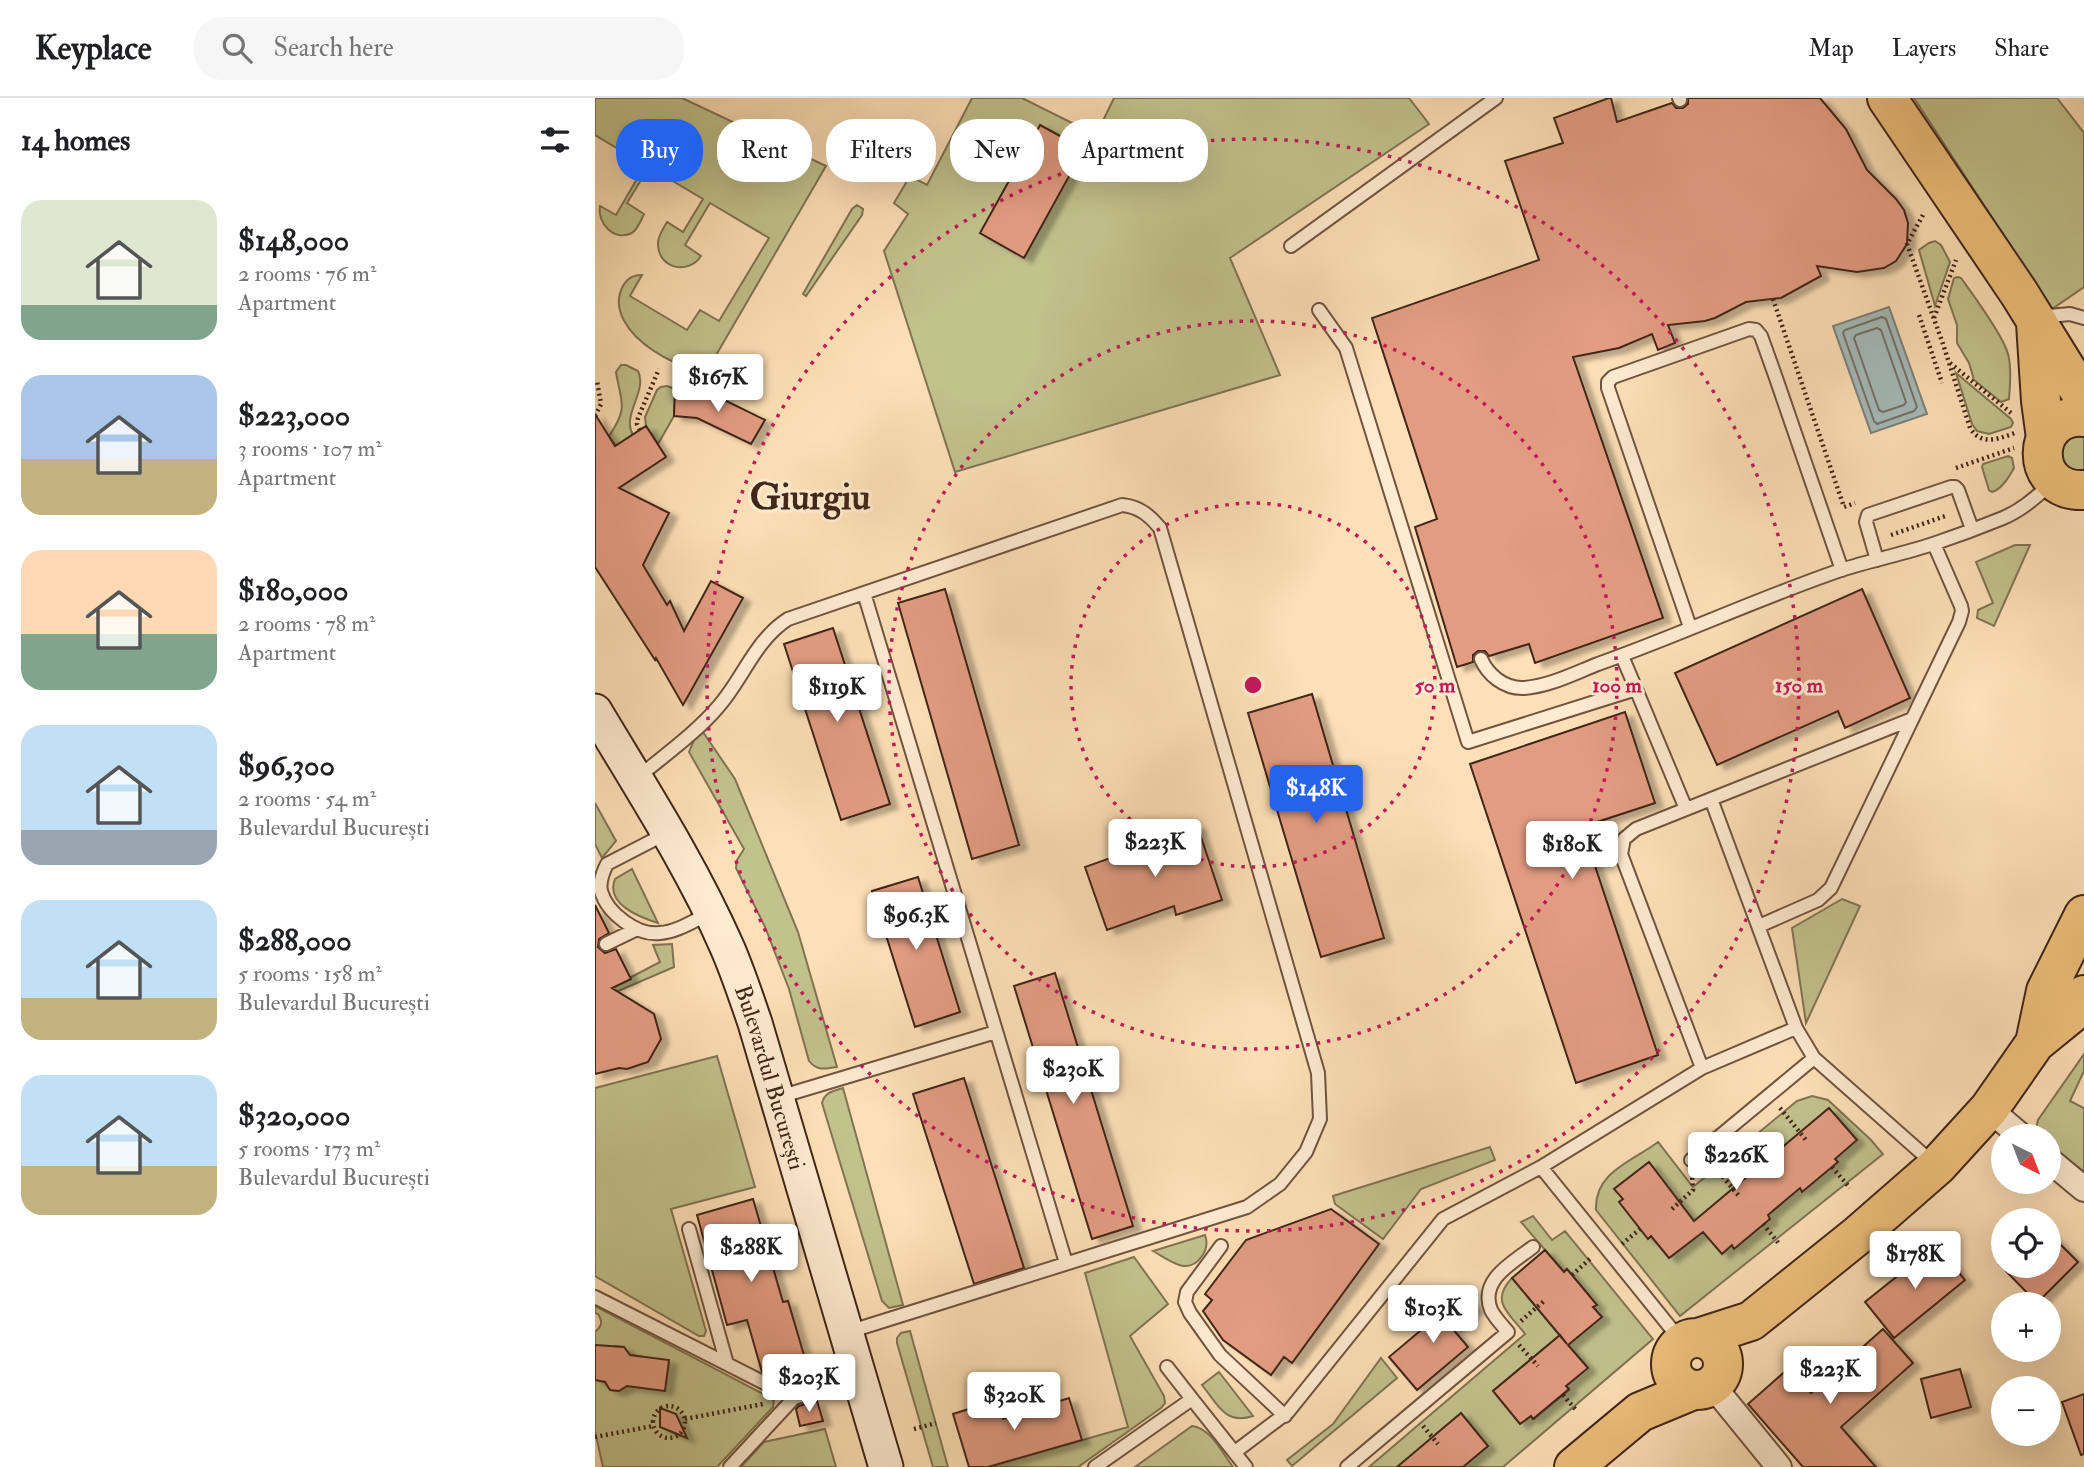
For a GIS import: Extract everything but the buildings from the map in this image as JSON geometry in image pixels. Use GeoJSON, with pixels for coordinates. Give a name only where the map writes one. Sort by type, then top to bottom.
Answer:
{"type":"FeatureCollection","features":[{"type":"Feature","properties":{"kind":"main road"},"geometry":{"type":"LineString","coordinates":[[1887,98],[2035,318],[2084,398]]}},
{"type":"Feature","properties":{"kind":"main road"},"geometry":{"type":"LineString","coordinates":[[2031,438],[2041,401],[2035,318]]}},
{"type":"Feature","properties":{"kind":"main road"},"geometry":{"type":"LineString","coordinates":[[2031,438],[2071,418],[2084,417]]}},
{"type":"Feature","properties":{"kind":"main road"},"geometry":{"type":"LineString","coordinates":[[2031,438],[2042,449],[2047,472],[2072,493]]}},
{"type":"Feature","properties":{"kind":"main road","name":"Bulevardul București"},"geometry":{"type":"LineString","coordinates":[[595,712],[711,913],[742,985],[886,1467]]}},
{"type":"Feature","properties":{"kind":"main road"},"geometry":{"type":"LineString","coordinates":[[2035,1043],[2046,991],[2084,915]]}},
{"type":"Feature","properties":{"kind":"main road"},"geometry":{"type":"LineString","coordinates":[[1574,1467],[1697,1363],[1858,1235],[1937,1166],[1989,1109],[2035,1043],[2078,1008],[2083,1000]]}},
{"type":"Feature","properties":{"kind":"street"},"geometry":{"type":"LineString","coordinates":[[1989,1109],[2007,1124]]}},
{"type":"Feature","properties":{"kind":"street"},"geometry":{"type":"LineString","coordinates":[[2061,1170],[2084,1189]]}},
{"type":"Feature","properties":{"kind":"street"},"geometry":{"type":"LineString","coordinates":[[1697,1363],[1779,1467]]}},
{"type":"Feature","properties":{"kind":"lane"},"geometry":{"type":"LineString","coordinates":[[1291,246],[1496,98]]}},
{"type":"Feature","properties":{"kind":"lane"},"geometry":{"type":"LineString","coordinates":[[1319,310],[1346,348],[1468,742],[1636,689]]}},
{"type":"Feature","properties":{"kind":"lane"},"geometry":{"type":"LineString","coordinates":[[2035,318],[2070,314],[2084,318]]}},
{"type":"Feature","properties":{"kind":"lane"},"geometry":{"type":"LineString","coordinates":[[1690,627],[1608,388],[1608,382],[1613,377],[1749,330],[1756,330],[1761,336],[1842,570]]}},
{"type":"Feature","properties":{"kind":"lane"},"geometry":{"type":"LineString","coordinates":[[1877,560],[1866,520],[1870,514],[1953,486],[1958,490],[1972,529]]}},
{"type":"Feature","properties":{"kind":"lane"},"geometry":{"type":"LineString","coordinates":[[1481,659],[1492,675],[1509,686],[1520,688],[1543,684],[1842,570],[1934,544],[2021,509],[2072,493]]}},
{"type":"Feature","properties":{"kind":"lane"},"geometry":{"type":"LineString","coordinates":[[636,779],[719,707],[765,638],[776,626],[788,619],[1122,505],[1135,507],[1150,516],[1160,528],[1318,1073],[1320,1119],[1306,1152],[1280,1184],[1247,1207],[848,1333]]}},
{"type":"Feature","properties":{"kind":"lane"},"geometry":{"type":"LineString","coordinates":[[1759,926],[1818,900],[1827,893],[1958,622],[1962,611],[1934,544]]}},
{"type":"Feature","properties":{"kind":"lane"},"geometry":{"type":"LineString","coordinates":[[864,593],[1066,1263]]}},
{"type":"Feature","properties":{"kind":"lane"},"geometry":{"type":"LineString","coordinates":[[1622,656],[1686,809]]}},
{"type":"Feature","properties":{"kind":"lane"},"geometry":{"type":"LineString","coordinates":[[1702,1068],[1621,854],[1624,839],[1636,829],[1912,719]]}},
{"type":"Feature","properties":{"kind":"lane"},"geometry":{"type":"LineString","coordinates":[[1711,799],[1796,1028],[1814,1058],[1937,1166]]}},
{"type":"Feature","properties":{"kind":"lane"},"geometry":{"type":"LineString","coordinates":[[667,833],[601,867],[601,891],[605,900],[636,929],[659,934],[711,913]]}},
{"type":"Feature","properties":{"kind":"lane"},"geometry":{"type":"LineString","coordinates":[[606,944],[636,929]]}},
{"type":"Feature","properties":{"kind":"lane"},"geometry":{"type":"LineString","coordinates":[[1235,1452],[1285,1416],[1443,1219],[1541,1167],[1702,1068],[1796,1028]]}},
{"type":"Feature","properties":{"kind":"lane"},"geometry":{"type":"LineString","coordinates":[[777,1098],[996,1032]]}},
{"type":"Feature","properties":{"kind":"lane"},"geometry":{"type":"LineString","coordinates":[[1691,1160],[1814,1058]]}},
{"type":"Feature","properties":{"kind":"lane"},"geometry":{"type":"LineString","coordinates":[[1541,1167],[1697,1363]]}},
{"type":"Feature","properties":{"kind":"lane"},"geometry":{"type":"LineString","coordinates":[[689,1229],[727,1364]]}},
{"type":"Feature","properties":{"kind":"lane"},"geometry":{"type":"LineString","coordinates":[[1221,1246],[1187,1292],[1185,1302],[1220,1355],[1285,1416]]}},
{"type":"Feature","properties":{"kind":"lane"},"geometry":{"type":"LineString","coordinates":[[1347,1467],[1509,1332],[1492,1313],[1488,1300],[1489,1286],[1499,1274],[1533,1247]]}},
{"type":"Feature","properties":{"kind":"lane"},"geometry":{"type":"LineString","coordinates":[[595,1297],[794,1398]]}},
{"type":"Feature","properties":{"kind":"lane"},"geometry":{"type":"LineString","coordinates":[[1167,1367],[1246,1467]]}},
{"type":"Feature","properties":{"kind":"lane"},"geometry":{"type":"LineString","coordinates":[[730,1467],[794,1398],[861,1380]]}},
{"type":"Feature","properties":{"kind":"lane"},"geometry":{"type":"LineString","coordinates":[[1095,1467],[1192,1399]]}},
{"type":"Feature","properties":{"kind":"path"},"geometry":{"type":"LineString","coordinates":[[1923,215],[1907,244],[1970,428],[1981,440],[2031,438]]}},
{"type":"Feature","properties":{"kind":"path"},"geometry":{"type":"LineString","coordinates":[[1934,318],[1956,260]]}},
{"type":"Feature","properties":{"kind":"path"},"geometry":{"type":"LineString","coordinates":[[1773,299],[1844,507],[1857,502]]}},
{"type":"Feature","properties":{"kind":"path"},"geometry":{"type":"LineString","coordinates":[[1919,315],[1942,383]]}},
{"type":"Feature","properties":{"kind":"path"},"geometry":{"type":"LineString","coordinates":[[1931,348],[1943,344]]}},
{"type":"Feature","properties":{"kind":"path"},"geometry":{"type":"LineString","coordinates":[[1949,363],[2012,414]]}},
{"type":"Feature","properties":{"kind":"path"},"geometry":{"type":"LineString","coordinates":[[640,430],[638,418],[659,369]]}},
{"type":"Feature","properties":{"kind":"path"},"geometry":{"type":"LineString","coordinates":[[595,416],[601,404],[597,381]]}},
{"type":"Feature","properties":{"kind":"path"},"geometry":{"type":"LineString","coordinates":[[1948,471],[2031,438]]}},
{"type":"Feature","properties":{"kind":"path"},"geometry":{"type":"LineString","coordinates":[[1872,542],[1965,509]]}},
{"type":"Feature","properties":{"kind":"path"},"geometry":{"type":"LineString","coordinates":[[1770,1096],[1806,1140]]}},
{"type":"Feature","properties":{"kind":"path"},"geometry":{"type":"LineString","coordinates":[[1702,1151],[1739,1196]]}},
{"type":"Feature","properties":{"kind":"path"},"geometry":{"type":"LineString","coordinates":[[1672,1209],[1693,1190],[1691,1160]]}},
{"type":"Feature","properties":{"kind":"path"},"geometry":{"type":"LineString","coordinates":[[1832,1167],[1850,1188]]}},
{"type":"Feature","properties":{"kind":"path"},"geometry":{"type":"LineString","coordinates":[[1763,1224],[1780,1245]]}},
{"type":"Feature","properties":{"kind":"path"},"geometry":{"type":"LineString","coordinates":[[1572,1275],[1604,1247]]}},
{"type":"Feature","properties":{"kind":"path"},"geometry":{"type":"LineString","coordinates":[[1538,1366],[1509,1332],[1544,1301]]}},
{"type":"Feature","properties":{"kind":"path"},"geometry":{"type":"LineString","coordinates":[[1563,1395],[1577,1411]]}},
{"type":"Feature","properties":{"kind":"path"},"geometry":{"type":"LineString","coordinates":[[685,1419],[794,1398]]}},
{"type":"Feature","properties":{"kind":"path"},"geometry":{"type":"LineString","coordinates":[[663,1406],[677,1407],[683,1412],[685,1419],[685,1426],[675,1437],[661,1436],[653,1426],[653,1417],[663,1406]]}},
{"type":"Feature","properties":{"kind":"path"},"geometry":{"type":"LineString","coordinates":[[914,1429],[936,1423]]}},
{"type":"Feature","properties":{"kind":"path"},"geometry":{"type":"LineString","coordinates":[[595,1437],[653,1426]]}},
{"type":"Feature","properties":{"kind":"green space"},"geometry":{"type":"Polygon","coordinates":[[[595,98],[682,98],[726,119],[717,119],[717,182],[812,182],[812,159],[826,166],[715,357],[736,371],[719,374],[698,370],[675,363],[654,351],[636,337],[624,320],[619,302],[624,284],[632,277],[642,275],[630,296],[687,330],[700,310],[719,321],[769,238],[710,203],[685,245],[701,256],[689,266],[681,267],[662,258],[658,240],[667,222],[683,232],[703,199],[674,182],[703,182],[703,119],[616,119],[616,148],[595,135],[595,98]]]}},
{"type":"Feature","properties":{"kind":"green space"},"geometry":{"type":"Polygon","coordinates":[[[972,98],[1022,98],[1064,119],[1058,119],[1058,182],[1208,182],[1208,119],[1104,119],[1114,98],[1409,98],[1429,124],[1230,258],[1280,375],[955,472],[884,251],[908,214],[894,203],[906,182],[921,182],[927,185],[929,182],[936,182],[936,168],[950,141],[950,182],[1044,182],[1044,119],[961,119],[972,98]]]}},
{"type":"Feature","properties":{"kind":"green space"},"geometry":{"type":"Polygon","coordinates":[[[1914,98],[2057,98],[2084,133],[2084,287],[2052,309],[1914,98]]]}},
{"type":"Feature","properties":{"kind":"green space"},"geometry":{"type":"Polygon","coordinates":[[[635,182],[640,182],[627,203],[644,214],[638,227],[625,235],[613,233],[601,219],[600,206],[616,215],[635,182]]]}},
{"type":"Feature","properties":{"kind":"green space"},"geometry":{"type":"Polygon","coordinates":[[[857,205],[863,209],[862,215],[806,296],[803,294],[852,209],[857,205]]]}},
{"type":"Feature","properties":{"kind":"green space"},"geometry":{"type":"Polygon","coordinates":[[[1935,241],[1941,245],[1950,262],[1935,306],[1919,250],[1935,241]]]}},
{"type":"Feature","properties":{"kind":"green space"},"geometry":{"type":"Polygon","coordinates":[[[1958,277],[1980,305],[2005,346],[2010,365],[2009,399],[2001,402],[1974,380],[1969,363],[1957,343],[1957,325],[1948,299],[1954,278],[1958,277]]]}},
{"type":"Feature","properties":{"kind":"green space"},"geometry":{"type":"Polygon","coordinates":[[[621,365],[638,371],[640,387],[630,419],[633,435],[616,446],[609,436],[621,411],[616,372],[621,365]]]}},
{"type":"Feature","properties":{"kind":"green space"},"geometry":{"type":"Polygon","coordinates":[[[1956,373],[2011,419],[2011,427],[1989,434],[1977,431],[1972,424],[1956,373]]]}},
{"type":"Feature","properties":{"kind":"green space"},"geometry":{"type":"Polygon","coordinates":[[[667,386],[675,389],[674,416],[658,444],[646,426],[645,417],[657,390],[667,386]]]}},
{"type":"Feature","properties":{"kind":"green space"},"geometry":{"type":"Polygon","coordinates":[[[2084,437],[2084,469],[2078,471],[2062,462],[2061,448],[2070,438],[2084,437]]]}},
{"type":"Feature","properties":{"kind":"green space"},"geometry":{"type":"Polygon","coordinates":[[[2008,456],[2012,458],[2014,468],[2002,485],[1992,492],[1989,490],[1983,464],[2008,456]]]}},
{"type":"Feature","properties":{"kind":"green space"},"geometry":{"type":"Polygon","coordinates":[[[2015,545],[2030,545],[1994,626],[1977,618],[1978,610],[1993,603],[1976,562],[2015,545]]]}},
{"type":"Feature","properties":{"kind":"green space"},"geometry":{"type":"Polygon","coordinates":[[[703,732],[735,779],[798,932],[837,1067],[818,1068],[809,1061],[789,989],[765,927],[736,868],[737,860],[744,849],[689,752],[694,740],[703,732]]]}},
{"type":"Feature","properties":{"kind":"green space"},"geometry":{"type":"Polygon","coordinates":[[[595,803],[616,841],[602,858],[595,844],[595,803]]]}},
{"type":"Feature","properties":{"kind":"green space"},"geometry":{"type":"Polygon","coordinates":[[[632,869],[658,923],[633,913],[615,896],[615,879],[632,869]]]}},
{"type":"Feature","properties":{"kind":"green space"},"geometry":{"type":"Polygon","coordinates":[[[1842,899],[1860,906],[1806,1023],[1792,928],[1842,899]]]}},
{"type":"Feature","properties":{"kind":"green space"},"geometry":{"type":"Polygon","coordinates":[[[672,944],[674,967],[595,1001],[595,996],[660,962],[653,945],[672,944]]]}},
{"type":"Feature","properties":{"kind":"green space"},"geometry":{"type":"Polygon","coordinates":[[[2084,1054],[2084,1071],[2070,1101],[2084,1108],[2084,1172],[2061,1154],[2061,1124],[2037,1124],[2084,1054]]]}},
{"type":"Feature","properties":{"kind":"green space"},"geometry":{"type":"Polygon","coordinates":[[[717,1056],[755,1187],[671,1209],[706,1331],[704,1336],[699,1336],[595,1276],[595,1088],[717,1056]]]}},
{"type":"Feature","properties":{"kind":"green space"},"geometry":{"type":"Polygon","coordinates":[[[843,1088],[903,1305],[889,1308],[882,1301],[822,1103],[827,1094],[843,1088]]]}},
{"type":"Feature","properties":{"kind":"green space"},"geometry":{"type":"Polygon","coordinates":[[[1812,1096],[1828,1100],[1883,1154],[1680,1316],[1596,1210],[1601,1186],[1617,1169],[1658,1142],[1693,1187],[1797,1101],[1812,1096]]]}},
{"type":"Feature","properties":{"kind":"green space"},"geometry":{"type":"Polygon","coordinates":[[[1490,1147],[1495,1160],[1421,1189],[1383,1239],[1335,1204],[1333,1196],[1490,1147]]]}},
{"type":"Feature","properties":{"kind":"green space"},"geometry":{"type":"Polygon","coordinates":[[[1533,1216],[1552,1240],[1565,1231],[1653,1339],[1503,1467],[1369,1467],[1525,1334],[1508,1314],[1502,1301],[1505,1286],[1512,1278],[1560,1335],[1493,1391],[1520,1424],[1531,1416],[1534,1419],[1569,1390],[1566,1386],[1587,1368],[1568,1345],[1601,1317],[1593,1307],[1596,1305],[1567,1269],[1564,1272],[1521,1222],[1533,1216]]]}},
{"type":"Feature","properties":{"kind":"green space"},"geometry":{"type":"Polygon","coordinates":[[[1205,1235],[1205,1251],[1197,1262],[1191,1265],[1178,1265],[1153,1251],[1205,1235]]]}},
{"type":"Feature","properties":{"kind":"green space"},"geometry":{"type":"Polygon","coordinates":[[[1134,1257],[1168,1304],[1130,1336],[1164,1396],[1165,1403],[1078,1467],[988,1467],[1128,1427],[1085,1273],[1134,1257]]]}},
{"type":"Feature","properties":{"kind":"green space"},"geometry":{"type":"Polygon","coordinates":[[[595,1306],[771,1398],[774,1401],[773,1407],[717,1467],[603,1467],[595,1431],[595,1380],[605,1382],[611,1390],[619,1391],[627,1386],[664,1391],[669,1361],[630,1355],[624,1347],[615,1346],[608,1352],[595,1354],[595,1332],[601,1322],[595,1313],[595,1306]]]}},
{"type":"Feature","properties":{"kind":"green space"},"geometry":{"type":"Polygon","coordinates":[[[910,1331],[948,1467],[933,1467],[897,1343],[901,1333],[910,1331]]]}},
{"type":"Feature","properties":{"kind":"green space"},"geometry":{"type":"Polygon","coordinates":[[[1381,1358],[1397,1378],[1292,1466],[1287,1460],[1333,1424],[1381,1358]]]}},
{"type":"Feature","properties":{"kind":"green space"},"geometry":{"type":"Polygon","coordinates":[[[1219,1372],[1253,1416],[1235,1418],[1223,1411],[1213,1400],[1202,1385],[1219,1372]]]}},
{"type":"Feature","properties":{"kind":"green space"},"geometry":{"type":"Polygon","coordinates":[[[1192,1426],[1210,1436],[1233,1467],[1135,1467],[1192,1426]]]}},
{"type":"Feature","properties":{"kind":"green space"},"geometry":{"type":"Polygon","coordinates":[[[825,1429],[836,1467],[741,1467],[764,1442],[825,1429]]]}},
{"type":"Feature","properties":{"kind":"water"},"geometry":{"type":"Polygon","coordinates":[[[1889,307],[1927,414],[1871,433],[1833,326],[1889,307]]]}},
{"type":"Feature","properties":{"kind":"district","name":"Giurgiu"},"geometry":{"type":"Point","coordinates":[810,497]}}]}
